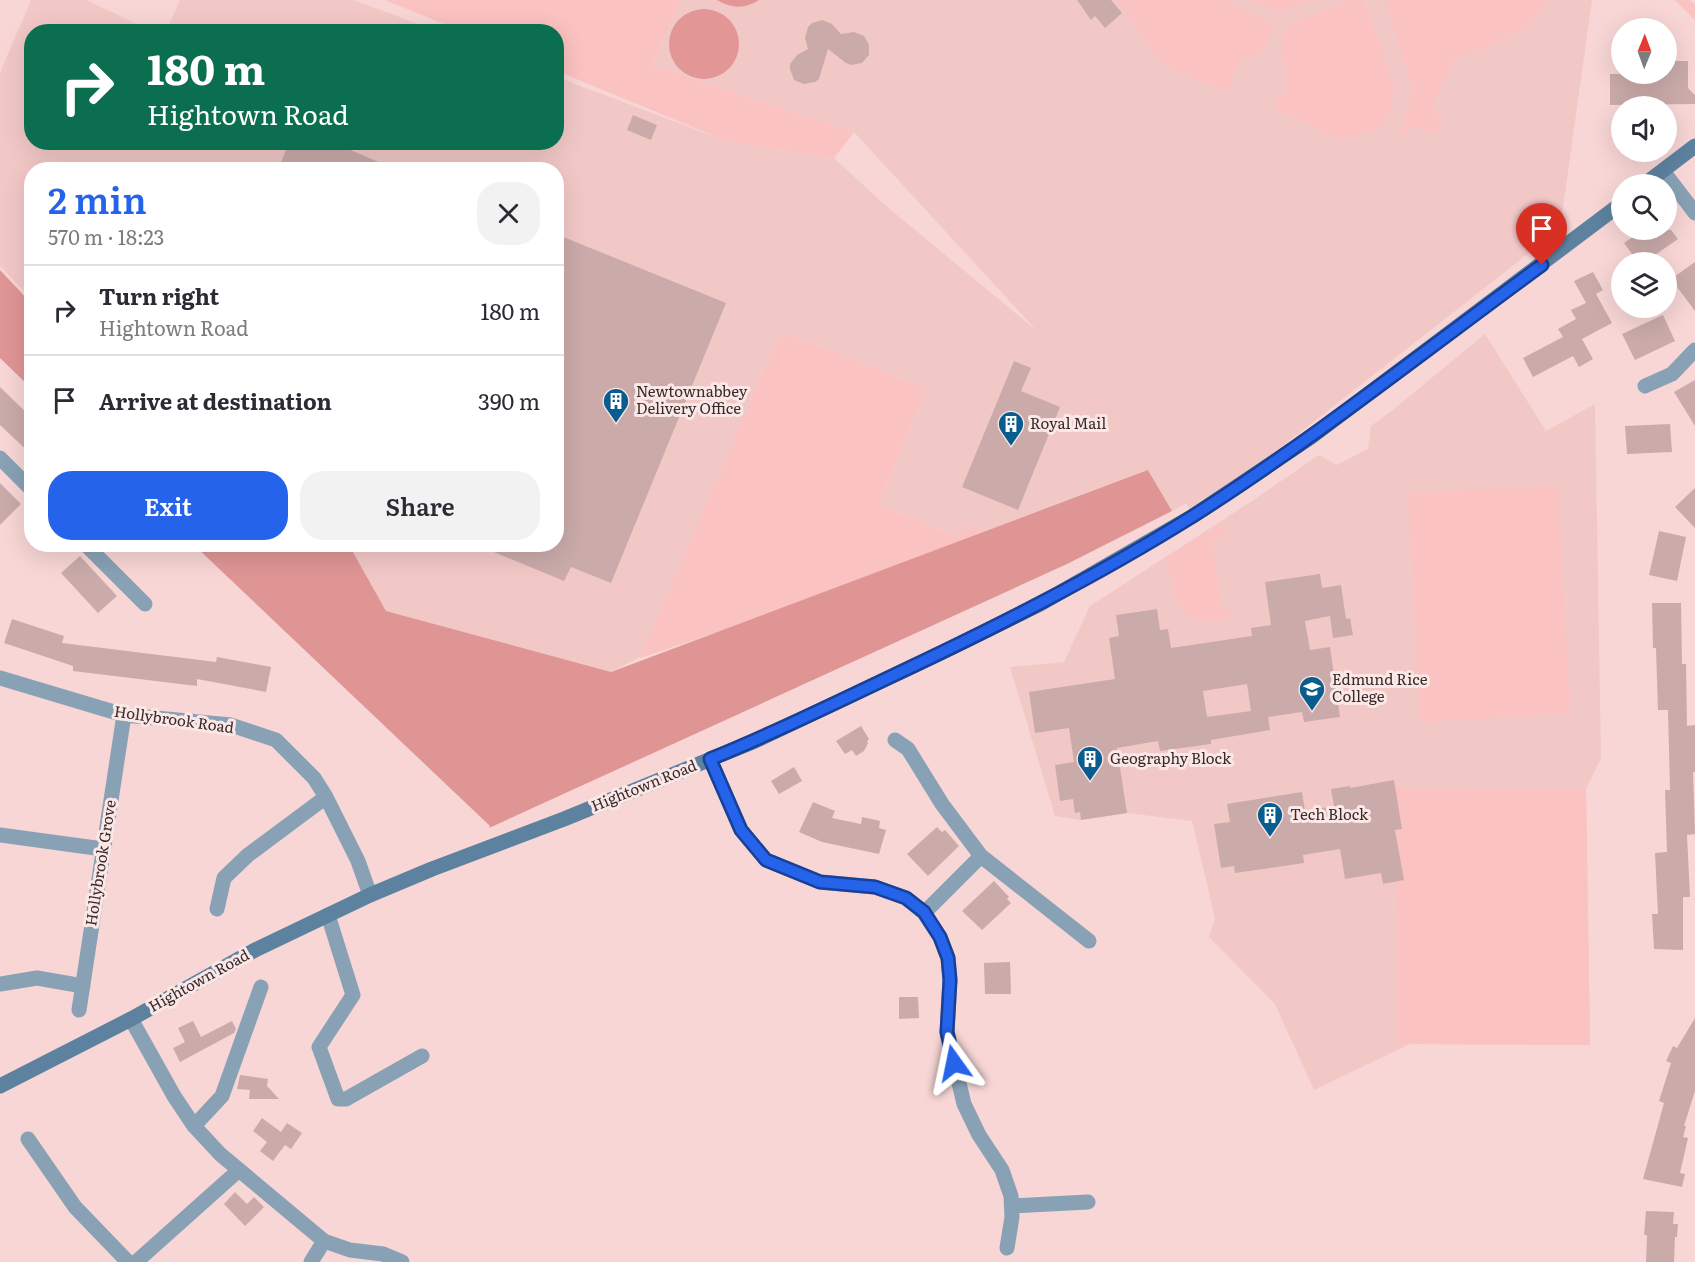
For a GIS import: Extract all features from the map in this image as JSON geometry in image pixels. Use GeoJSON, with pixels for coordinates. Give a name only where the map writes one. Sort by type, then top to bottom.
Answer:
{"type":"FeatureCollection","features":[{"type":"Feature","properties":{"kind":"main road"},"geometry":{"type":"LineString","coordinates":[[1659,174],[1695,147]]}},
{"type":"Feature","properties":{"kind":"main road","name":"Hightown Road"},"geometry":{"type":"LineString","coordinates":[[0,1086],[131,1019],[255,950],[370,895],[710,759],[841,701],[1040,604],[1193,516],[1311,437],[1611,212]]}},
{"type":"Feature","properties":{"kind":"street"},"geometry":{"type":"LineString","coordinates":[[1663,171],[1695,213]]}},
{"type":"Feature","properties":{"kind":"street"},"geometry":{"type":"LineString","coordinates":[[1646,386],[1672,374],[1695,350]]}},
{"type":"Feature","properties":{"kind":"street"},"geometry":{"type":"LineString","coordinates":[[0,459],[24,482]]}},
{"type":"Feature","properties":{"kind":"street"},"geometry":{"type":"LineString","coordinates":[[94,552],[145,604]]}},
{"type":"Feature","properties":{"kind":"street","name":"Hollybrook Road"},"geometry":{"type":"LineString","coordinates":[[0,678],[124,716],[231,725],[276,740],[314,778],[326,797],[358,861],[370,895]]}},
{"type":"Feature","properties":{"kind":"street","name":"Hollybrook Grove"},"geometry":{"type":"LineString","coordinates":[[79,1010],[124,716]]}},
{"type":"Feature","properties":{"kind":"street"},"geometry":{"type":"LineString","coordinates":[[895,740],[908,749],[942,804],[981,856],[1089,941]]}},
{"type":"Feature","properties":{"kind":"street"},"geometry":{"type":"LineString","coordinates":[[710,759],[741,830],[766,860],[820,882],[875,887],[906,898],[924,912],[940,937],[948,958],[950,980],[947,1032],[964,1104],[979,1135],[1002,1170],[1011,1196],[1007,1248]]}},
{"type":"Feature","properties":{"kind":"street"},"geometry":{"type":"LineString","coordinates":[[217,909],[224,878],[248,855],[326,797]]}},
{"type":"Feature","properties":{"kind":"street"},"geometry":{"type":"LineString","coordinates":[[0,835],[103,849]]}},
{"type":"Feature","properties":{"kind":"street"},"geometry":{"type":"LineString","coordinates":[[924,912],[981,856]]}},
{"type":"Feature","properties":{"kind":"street"},"geometry":{"type":"LineString","coordinates":[[328,915],[353,995],[319,1047],[339,1099],[346,1099],[422,1056]]}},
{"type":"Feature","properties":{"kind":"street"},"geometry":{"type":"LineString","coordinates":[[0,984],[37,978],[83,986]]}},
{"type":"Feature","properties":{"kind":"street"},"geometry":{"type":"LineString","coordinates":[[194,1126],[222,1096],[261,987]]}},
{"type":"Feature","properties":{"kind":"street"},"geometry":{"type":"LineString","coordinates":[[131,1019],[174,1096],[194,1126],[220,1154],[324,1241],[350,1250],[383,1254],[402,1262]]}},
{"type":"Feature","properties":{"kind":"street"},"geometry":{"type":"LineString","coordinates":[[28,1139],[75,1207],[128,1262]]}},
{"type":"Feature","properties":{"kind":"street"},"geometry":{"type":"LineString","coordinates":[[136,1262],[239,1170]]}},
{"type":"Feature","properties":{"kind":"street"},"geometry":{"type":"LineString","coordinates":[[1012,1206],[1088,1202]]}},
{"type":"Feature","properties":{"kind":"street"},"geometry":{"type":"LineString","coordinates":[[311,1262],[324,1241]]}},
{"type":"Feature","properties":{"kind":"shaded area"},"geometry":{"type":"Polygon","coordinates":[[[31,0],[86,0],[137,24],[24,24],[24,150],[564,150],[564,80],[729,142],[834,158],[885,205],[1037,331],[854,132],[651,65],[681,0],[1592,0],[1560,229],[1193,516],[1186,503],[1172,511],[1148,470],[999,537],[958,537],[878,505],[926,388],[781,331],[642,656],[611,672],[386,611],[353,552],[564,552],[564,162],[24,162],[24,291],[0,266],[0,73],[31,0]]]}},
{"type":"Feature","properties":{"kind":"shaded area"},"geometry":{"type":"Polygon","coordinates":[[[180,0],[354,0],[418,24],[169,24],[180,0]]]}},
{"type":"Feature","properties":{"kind":"shaded area"},"geometry":{"type":"Polygon","coordinates":[[[385,0],[681,0],[651,65],[854,132],[834,158],[729,142],[564,74],[564,24],[444,24],[385,0]]]}},
{"type":"Feature","properties":{"kind":"shaded area"},"geometry":{"type":"Polygon","coordinates":[[[717,0],[759,0],[738,7],[717,0]]]}},
{"type":"Feature","properties":{"kind":"shaded area"},"geometry":{"type":"Polygon","coordinates":[[[1119,0],[1224,0],[1275,24],[1263,52],[1244,59],[1236,67],[1227,92],[1162,65],[1119,0]]]}},
{"type":"Feature","properties":{"kind":"shaded area"},"geometry":{"type":"Polygon","coordinates":[[[1250,0],[1312,0],[1279,13],[1250,0]]]}},
{"type":"Feature","properties":{"kind":"shaded area"},"geometry":{"type":"Polygon","coordinates":[[[1352,0],[1362,0],[1381,45],[1395,93],[1384,123],[1370,132],[1341,139],[1273,109],[1275,101],[1287,89],[1288,82],[1281,44],[1288,25],[1352,0]]]}},
{"type":"Feature","properties":{"kind":"shaded area"},"geometry":{"type":"Polygon","coordinates":[[[1385,0],[1544,0],[1535,19],[1517,33],[1453,60],[1432,108],[1444,124],[1433,135],[1417,126],[1399,137],[1413,90],[1385,0]]]}},
{"type":"Feature","properties":{"kind":"shaded area"},"geometry":{"type":"Polygon","coordinates":[[[1675,0],[1689,0],[1695,5],[1695,20],[1675,0]]]}},
{"type":"Feature","properties":{"kind":"shaded area"},"geometry":{"type":"Polygon","coordinates":[[[704,9],[717,12],[729,19],[736,31],[739,44],[736,57],[729,69],[717,76],[704,79],[691,76],[679,69],[672,57],[669,44],[672,31],[679,19],[691,12],[704,9]]]}},
{"type":"Feature","properties":{"kind":"shaded area"},"geometry":{"type":"Polygon","coordinates":[[[0,270],[24,296],[24,381],[0,358],[0,270]]]}},
{"type":"Feature","properties":{"kind":"shaded area"},"geometry":{"type":"Polygon","coordinates":[[[781,331],[926,388],[878,505],[958,537],[966,524],[999,537],[640,658],[781,331]]]}},
{"type":"Feature","properties":{"kind":"shaded area","name":"Edmund Rice College"},"geometry":{"type":"Polygon","coordinates":[[[1485,334],[1546,431],[1595,404],[1601,758],[1586,789],[1590,1045],[1412,1043],[1314,1090],[1275,1004],[1209,937],[1215,918],[1192,821],[1127,813],[1081,820],[1055,816],[1010,667],[1064,662],[1090,606],[1319,455],[1337,465],[1368,449],[1371,426],[1485,334]]]}},
{"type":"Feature","properties":{"kind":"shaded area"},"geometry":{"type":"Polygon","coordinates":[[[1148,470],[1172,511],[1067,564],[489,828],[490,826],[201,552],[353,552],[386,611],[611,672],[1148,470]]]}},
{"type":"Feature","properties":{"kind":"shaded area"},"geometry":{"type":"Polygon","coordinates":[[[1558,486],[1570,714],[1420,722],[1408,493],[1558,486]]]}},
{"type":"Feature","properties":{"kind":"shaded area"},"geometry":{"type":"Polygon","coordinates":[[[1223,524],[1225,537],[1212,539],[1222,610],[1234,609],[1233,616],[1214,621],[1200,621],[1189,617],[1182,609],[1173,587],[1166,557],[1223,524]]]}},
{"type":"Feature","properties":{"kind":"shaded area"},"geometry":{"type":"Polygon","coordinates":[[[1396,788],[1586,789],[1590,1045],[1395,1044],[1396,788]]]}},
{"type":"Feature","properties":{"kind":"building"},"geometry":{"type":"Polygon","coordinates":[[[1077,0],[1111,0],[1122,13],[1105,28],[1095,16],[1091,20],[1077,0]]]}},
{"type":"Feature","properties":{"kind":"building"},"geometry":{"type":"Polygon","coordinates":[[[822,20],[832,24],[841,34],[854,32],[864,36],[869,45],[869,55],[862,63],[851,65],[828,49],[819,79],[804,84],[794,80],[790,64],[797,55],[808,49],[805,38],[808,27],[822,20]]]}},
{"type":"Feature","properties":{"kind":"building"},"geometry":{"type":"Polygon","coordinates":[[[1677,61],[1688,61],[1688,88],[1695,95],[1695,104],[1677,104],[1677,96],[1611,96],[1610,105],[1610,74],[1611,84],[1677,84],[1677,61]]]}},
{"type":"Feature","properties":{"kind":"building"},"geometry":{"type":"Polygon","coordinates":[[[633,115],[657,125],[651,140],[627,130],[633,115]]]}},
{"type":"Feature","properties":{"kind":"building"},"geometry":{"type":"Polygon","coordinates":[[[286,150],[351,150],[378,162],[281,162],[286,150]]]}},
{"type":"Feature","properties":{"kind":"building","name":"Newtownabbey Delivery Office"},"geometry":{"type":"Polygon","coordinates":[[[564,237],[726,303],[611,583],[571,567],[564,581],[494,552],[564,552],[564,237]]]}},
{"type":"Feature","properties":{"kind":"building"},"geometry":{"type":"Polygon","coordinates":[[[1628,240],[1677,240],[1659,252],[1631,252],[1624,243],[1628,240]]]}},
{"type":"Feature","properties":{"kind":"building"},"geometry":{"type":"Polygon","coordinates":[[[1695,262],[1695,311],[1677,287],[1677,275],[1695,262]]]}},
{"type":"Feature","properties":{"kind":"building"},"geometry":{"type":"Polygon","coordinates":[[[1593,272],[1603,290],[1596,294],[1612,323],[1582,339],[1593,359],[1579,367],[1573,356],[1533,377],[1523,358],[1563,337],[1558,329],[1576,319],[1571,310],[1586,303],[1574,281],[1593,272]]]}},
{"type":"Feature","properties":{"kind":"building"},"geometry":{"type":"Polygon","coordinates":[[[1657,318],[1664,318],[1675,341],[1635,360],[1622,334],[1657,318]]]}},
{"type":"Feature","properties":{"kind":"building","name":"Royal Mail"},"geometry":{"type":"Polygon","coordinates":[[[1014,361],[1031,368],[1021,391],[1060,407],[1018,510],[962,487],[1014,361]]]}},
{"type":"Feature","properties":{"kind":"building"},"geometry":{"type":"Polygon","coordinates":[[[1695,380],[1695,426],[1674,392],[1695,380]]]}},
{"type":"Feature","properties":{"kind":"building"},"geometry":{"type":"Polygon","coordinates":[[[0,387],[24,410],[24,448],[0,425],[0,387]]]}},
{"type":"Feature","properties":{"kind":"building"},"geometry":{"type":"Polygon","coordinates":[[[1670,424],[1672,452],[1627,454],[1625,426],[1670,424]]]}},
{"type":"Feature","properties":{"kind":"building"},"geometry":{"type":"Polygon","coordinates":[[[0,483],[21,504],[0,525],[0,483]]]}},
{"type":"Feature","properties":{"kind":"building"},"geometry":{"type":"Polygon","coordinates":[[[1695,488],[1695,528],[1675,507],[1695,488]]]}},
{"type":"Feature","properties":{"kind":"building"},"geometry":{"type":"Polygon","coordinates":[[[1659,531],[1686,537],[1677,581],[1649,575],[1659,531]]]}},
{"type":"Feature","properties":{"kind":"building"},"geometry":{"type":"Polygon","coordinates":[[[80,556],[117,596],[98,613],[61,573],[80,556]]]}},
{"type":"Feature","properties":{"kind":"building"},"geometry":{"type":"Polygon","coordinates":[[[1320,574],[1322,588],[1341,585],[1346,619],[1350,618],[1353,635],[1333,638],[1330,616],[1305,621],[1310,650],[1330,647],[1340,717],[1304,722],[1302,712],[1268,717],[1270,730],[1211,740],[1211,744],[1160,751],[1158,741],[1117,748],[1127,813],[1081,820],[1080,812],[1075,813],[1073,799],[1060,801],[1055,765],[1074,762],[1069,728],[1035,733],[1029,692],[1115,679],[1109,638],[1119,636],[1116,615],[1157,609],[1160,630],[1168,629],[1171,648],[1252,636],[1251,628],[1271,625],[1265,582],[1320,574]],[[1247,684],[1203,691],[1207,717],[1251,711],[1247,684]]]}},
{"type":"Feature","properties":{"kind":"building"},"geometry":{"type":"Polygon","coordinates":[[[1652,603],[1681,603],[1682,664],[1686,664],[1687,726],[1695,725],[1695,772],[1693,772],[1695,834],[1687,835],[1690,897],[1683,897],[1683,950],[1654,949],[1652,914],[1658,914],[1655,853],[1667,852],[1665,790],[1670,790],[1668,710],[1658,710],[1652,603]]]}},
{"type":"Feature","properties":{"kind":"building"},"geometry":{"type":"Polygon","coordinates":[[[12,619],[64,636],[62,643],[216,662],[217,657],[271,667],[266,692],[197,679],[197,686],[73,671],[73,666],[4,643],[12,619]]]}},
{"type":"Feature","properties":{"kind":"building"},"geometry":{"type":"Polygon","coordinates":[[[861,726],[869,739],[864,751],[856,756],[852,750],[845,754],[836,741],[861,726]]]}},
{"type":"Feature","properties":{"kind":"building"},"geometry":{"type":"Polygon","coordinates":[[[794,767],[802,781],[779,794],[771,781],[794,767]]]}},
{"type":"Feature","properties":{"kind":"building"},"geometry":{"type":"Polygon","coordinates":[[[1394,780],[1402,829],[1395,830],[1404,880],[1383,884],[1381,873],[1345,879],[1340,849],[1303,855],[1304,863],[1235,873],[1234,866],[1221,868],[1214,824],[1230,822],[1227,804],[1302,792],[1305,811],[1334,806],[1331,789],[1394,780]]]}},
{"type":"Feature","properties":{"kind":"building"},"geometry":{"type":"Polygon","coordinates":[[[813,802],[835,811],[832,818],[861,824],[862,817],[880,821],[879,828],[886,830],[879,854],[822,842],[799,832],[813,802]]]}},
{"type":"Feature","properties":{"kind":"building"},"geometry":{"type":"Polygon","coordinates":[[[937,827],[942,832],[945,830],[959,846],[928,876],[907,854],[937,827]]]}},
{"type":"Feature","properties":{"kind":"building"},"geometry":{"type":"Polygon","coordinates":[[[994,881],[1009,897],[1007,899],[1011,903],[982,930],[962,911],[994,881]]]}},
{"type":"Feature","properties":{"kind":"building"},"geometry":{"type":"Polygon","coordinates":[[[1010,962],[1011,994],[985,994],[984,963],[1010,962]]]}},
{"type":"Feature","properties":{"kind":"building"},"geometry":{"type":"Polygon","coordinates":[[[899,997],[918,997],[919,1018],[899,1019],[899,997]]]}},
{"type":"Feature","properties":{"kind":"building"},"geometry":{"type":"Polygon","coordinates":[[[1695,1018],[1695,1091],[1684,1126],[1686,1126],[1683,1137],[1688,1138],[1680,1173],[1685,1174],[1682,1187],[1643,1179],[1664,1103],[1659,1101],[1671,1063],[1666,1061],[1673,1046],[1677,1048],[1695,1018]]]}},
{"type":"Feature","properties":{"kind":"building"},"geometry":{"type":"Polygon","coordinates":[[[193,1021],[201,1037],[232,1021],[236,1029],[234,1033],[180,1062],[173,1048],[185,1042],[178,1028],[193,1021]]]}},
{"type":"Feature","properties":{"kind":"building"},"geometry":{"type":"Polygon","coordinates":[[[240,1075],[268,1079],[267,1086],[279,1099],[249,1099],[250,1090],[237,1089],[240,1075]]]}},
{"type":"Feature","properties":{"kind":"building"},"geometry":{"type":"Polygon","coordinates":[[[262,1118],[281,1132],[287,1123],[302,1133],[291,1149],[285,1145],[273,1161],[260,1151],[267,1142],[253,1131],[262,1118]]]}},
{"type":"Feature","properties":{"kind":"building"},"geometry":{"type":"Polygon","coordinates":[[[235,1192],[247,1204],[254,1197],[264,1207],[245,1226],[224,1204],[235,1192]]]}},
{"type":"Feature","properties":{"kind":"building"},"geometry":{"type":"Polygon","coordinates":[[[1646,1211],[1674,1212],[1673,1224],[1678,1224],[1674,1262],[1646,1262],[1647,1235],[1644,1235],[1646,1211]]]}},
{"type":"Feature","properties":{"kind":"place","name":"Newtownabbey Delivery Office"},"geometry":{"type":"Point","coordinates":[616,424]}},
{"type":"Feature","properties":{"kind":"place","name":"Royal Mail"},"geometry":{"type":"Point","coordinates":[1011,447]}},
{"type":"Feature","properties":{"kind":"place","name":"Edmund Rice College"},"geometry":{"type":"Point","coordinates":[1312,712]}},
{"type":"Feature","properties":{"kind":"place","name":"Geography Block"},"geometry":{"type":"Point","coordinates":[1090,782]}},
{"type":"Feature","properties":{"kind":"place","name":"Tech Block"},"geometry":{"type":"Point","coordinates":[1270,838]}},
{"type":"Feature","properties":{"kind":"route"},"geometry":{"type":"LineString","coordinates":[[954,1063],[947,1032],[950,980],[948,958],[940,937],[924,912],[906,898],[875,887],[820,882],[766,860],[741,830],[710,759],[755,741],[1040,604],[1193,516],[1311,437],[1542,265]]}}]}
